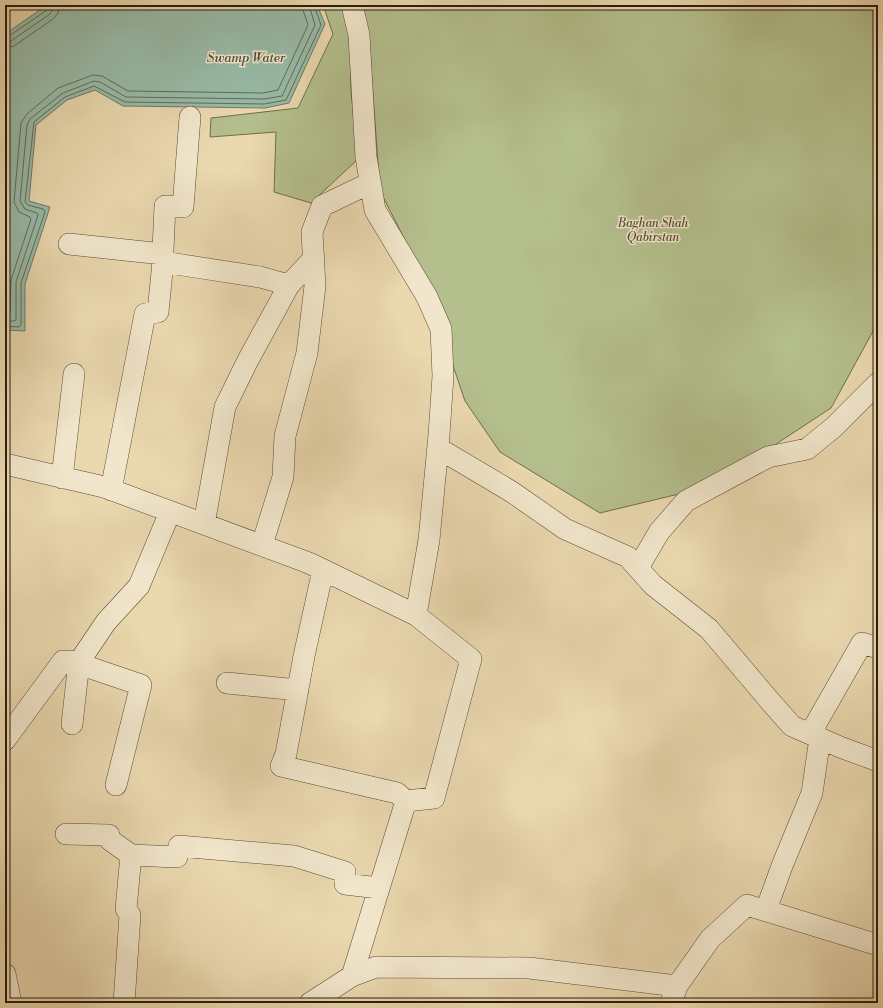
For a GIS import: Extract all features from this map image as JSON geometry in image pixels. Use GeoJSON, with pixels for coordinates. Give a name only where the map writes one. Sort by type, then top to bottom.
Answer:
{"type":"FeatureCollection","features":[{"type":"Feature","properties":{"kind":"street"},"geometry":{"type":"LineString","coordinates":[[352,5],[360,35],[366,157],[375,210],[427,297],[441,329],[444,376],[438,448],[429,540],[416,615]]}},
{"type":"Feature","properties":{"kind":"street"},"geometry":{"type":"LineString","coordinates":[[111,490],[145,314],[158,312],[163,258],[165,206],[183,207],[190,118]]}},
{"type":"Feature","properties":{"kind":"street"},"geometry":{"type":"LineString","coordinates":[[262,545],[283,477],[285,436],[307,354],[315,286],[312,232],[322,206],[370,183]]}},
{"type":"Feature","properties":{"kind":"street"},"geometry":{"type":"LineString","coordinates":[[69,244],[163,258],[260,277],[289,285]]}},
{"type":"Feature","properties":{"kind":"street"},"geometry":{"type":"LineString","coordinates":[[204,524],[225,406],[246,362],[289,285],[314,258]]}},
{"type":"Feature","properties":{"kind":"street"},"geometry":{"type":"LineString","coordinates":[[62,478],[74,374]]}},
{"type":"Feature","properties":{"kind":"street"},"geometry":{"type":"LineString","coordinates":[[638,568],[659,532],[686,501],[768,457],[807,449],[834,427],[878,382]]}},
{"type":"Feature","properties":{"kind":"street"},"geometry":{"type":"LineString","coordinates":[[438,448],[512,492],[565,529],[628,557],[653,585],[709,629],[792,726],[878,761]]}},
{"type":"Feature","properties":{"kind":"street"},"geometry":{"type":"LineString","coordinates":[[5,464],[111,490],[309,562],[416,615],[471,659],[434,798],[406,801],[397,793],[281,766],[286,754],[304,656],[323,570]]}},
{"type":"Feature","properties":{"kind":"street"},"geometry":{"type":"LineString","coordinates":[[72,724],[79,662],[106,622],[140,586],[170,512]]}},
{"type":"Feature","properties":{"kind":"street"},"geometry":{"type":"LineString","coordinates":[[766,910],[782,866],[812,793],[815,736],[862,643],[878,648]]}},
{"type":"Feature","properties":{"kind":"street"},"geometry":{"type":"LineString","coordinates":[[5,740],[63,661],[79,662],[91,668],[141,685],[116,785]]}},
{"type":"Feature","properties":{"kind":"street"},"geometry":{"type":"LineString","coordinates":[[227,684],[298,690]]}},
{"type":"Feature","properties":{"kind":"street"},"geometry":{"type":"LineString","coordinates":[[352,976],[406,801]]}},
{"type":"Feature","properties":{"kind":"street"},"geometry":{"type":"LineString","coordinates":[[66,834],[109,835],[110,840],[131,855],[177,858],[179,846],[294,856],[345,872],[345,884],[379,888]]}},
{"type":"Feature","properties":{"kind":"street"},"geometry":{"type":"LineString","coordinates":[[124,1003],[130,915],[126,909],[131,855]]}},
{"type":"Feature","properties":{"kind":"street"},"geometry":{"type":"LineString","coordinates":[[310,1003],[352,976],[376,966],[528,968],[674,995],[710,939],[747,905],[878,945]]}},
{"type":"Feature","properties":{"kind":"street"},"geometry":{"type":"LineString","coordinates":[[5,974],[11,1003]]}},
{"type":"Feature","properties":{"kind":"green space"},"geometry":{"type":"Polygon","coordinates":[[[323,5],[344,5],[350,26],[351,91],[358,159],[311,203],[274,192],[276,132],[210,137],[211,118],[298,108],[333,34],[323,5]]]}},
{"type":"Feature","properties":{"kind":"green space","name":"Baghan Shah Qabirstan"},"geometry":{"type":"Polygon","coordinates":[[[360,5],[878,5],[878,322],[831,408],[712,486],[600,513],[500,452],[465,401],[449,354],[448,324],[380,191],[370,53],[360,5]]]}},
{"type":"Feature","properties":{"kind":"water","name":"Swamp Water"},"geometry":{"type":"Polygon","coordinates":[[[47,5],[317,5],[325,24],[289,103],[265,108],[123,106],[95,90],[67,100],[36,125],[29,201],[50,207],[25,284],[25,331],[5,330],[5,34],[47,5]]]}}]}
